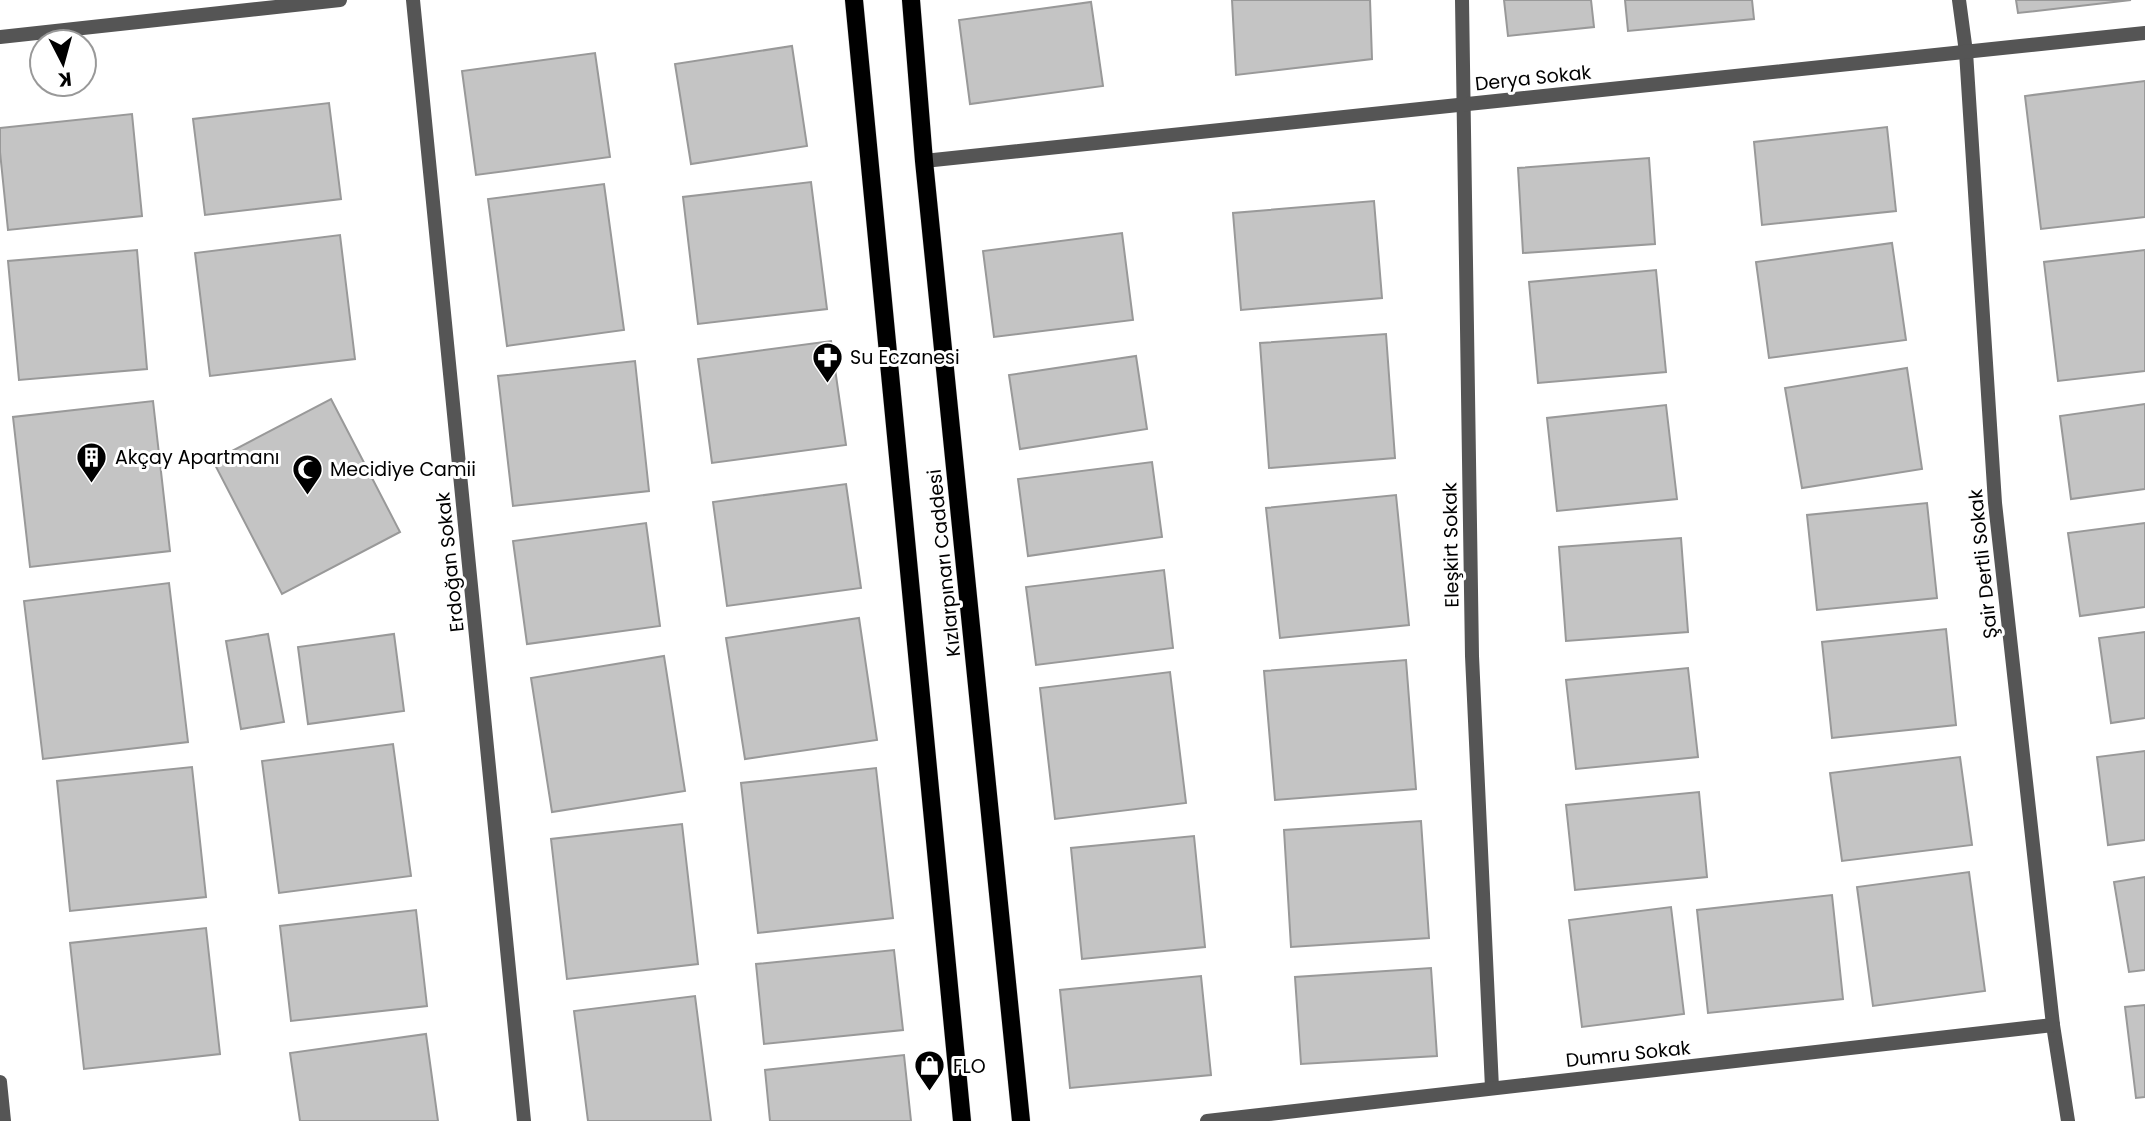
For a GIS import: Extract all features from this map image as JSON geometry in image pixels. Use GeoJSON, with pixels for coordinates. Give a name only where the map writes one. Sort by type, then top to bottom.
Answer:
{"type":"FeatureCollection","features":[{"type":"Feature","properties":{"kind":"main road","name":"Kızlarpınarı Caddesi"},"geometry":{"type":"LineString","coordinates":[[854,0],[962,1121]]}},
{"type":"Feature","properties":{"kind":"main road","name":"Kızlarpınarı Caddesi"},"geometry":{"type":"LineString","coordinates":[[911,0],[924,162],[1021,1121]]}},
{"type":"Feature","properties":{"kind":"street"},"geometry":{"type":"LineString","coordinates":[[0,37],[340,0]]}},
{"type":"Feature","properties":{"kind":"street","name":"Erdoğan Sokak"},"geometry":{"type":"LineString","coordinates":[[413,0],[524,1121]]}},
{"type":"Feature","properties":{"kind":"street","name":"Eleşkirt Sokak"},"geometry":{"type":"LineString","coordinates":[[1462,0],[1472,656],[1492,1088]]}},
{"type":"Feature","properties":{"kind":"street","name":"Şair Dertli Sokak"},"geometry":{"type":"LineString","coordinates":[[1959,0],[1966,52],[1995,503],[2053,1025],[2068,1121]]}},
{"type":"Feature","properties":{"kind":"street","name":"Derya Sokak"},"geometry":{"type":"LineString","coordinates":[[924,162],[2145,33]]}},
{"type":"Feature","properties":{"kind":"street","name":"Dumru Sokak"},"geometry":{"type":"LineString","coordinates":[[1207,1121],[2053,1025]]}},
{"type":"Feature","properties":{"kind":"street"},"geometry":{"type":"LineString","coordinates":[[0,1082],[4,1121]]}},
{"type":"Feature","properties":{"kind":"building"},"geometry":{"type":"Polygon","coordinates":[[[1232,0],[1370,0],[1372,59],[1236,75],[1232,0]]]}},
{"type":"Feature","properties":{"kind":"building"},"geometry":{"type":"Polygon","coordinates":[[[1504,0],[1591,0],[1594,27],[1508,36],[1504,0]]]}},
{"type":"Feature","properties":{"kind":"building"},"geometry":{"type":"Polygon","coordinates":[[[1625,0],[1752,0],[1754,19],[1628,31],[1625,0]]]}},
{"type":"Feature","properties":{"kind":"building"},"geometry":{"type":"Polygon","coordinates":[[[2016,0],[2131,0],[2018,13],[2016,0]]]}},
{"type":"Feature","properties":{"kind":"building"},"geometry":{"type":"Polygon","coordinates":[[[1091,2],[1103,86],[970,104],[959,20],[1091,2]]]}},
{"type":"Feature","properties":{"kind":"building"},"geometry":{"type":"Polygon","coordinates":[[[792,46],[807,146],[691,164],[675,64],[792,46]]]}},
{"type":"Feature","properties":{"kind":"building"},"geometry":{"type":"Polygon","coordinates":[[[595,53],[610,157],[476,175],[462,71],[595,53]]]}},
{"type":"Feature","properties":{"kind":"building"},"geometry":{"type":"Polygon","coordinates":[[[2145,81],[2145,217],[2041,229],[2025,96],[2145,81]]]}},
{"type":"Feature","properties":{"kind":"building"},"geometry":{"type":"Polygon","coordinates":[[[329,103],[341,199],[205,215],[193,119],[329,103]]]}},
{"type":"Feature","properties":{"kind":"building"},"geometry":{"type":"Polygon","coordinates":[[[132,114],[142,216],[8,230],[0,128],[132,114]]]}},
{"type":"Feature","properties":{"kind":"building"},"geometry":{"type":"Polygon","coordinates":[[[1887,127],[1896,211],[1762,225],[1754,142],[1887,127]]]}},
{"type":"Feature","properties":{"kind":"building"},"geometry":{"type":"Polygon","coordinates":[[[1649,158],[1655,244],[1523,253],[1518,168],[1649,158]]]}},
{"type":"Feature","properties":{"kind":"building"},"geometry":{"type":"Polygon","coordinates":[[[811,182],[827,309],[698,324],[683,197],[811,182]]]}},
{"type":"Feature","properties":{"kind":"building"},"geometry":{"type":"Polygon","coordinates":[[[604,184],[624,330],[507,346],[488,199],[604,184]]]}},
{"type":"Feature","properties":{"kind":"building"},"geometry":{"type":"Polygon","coordinates":[[[1374,201],[1382,298],[1241,310],[1233,213],[1374,201]]]}},
{"type":"Feature","properties":{"kind":"building"},"geometry":{"type":"Polygon","coordinates":[[[1122,233],[1133,320],[994,337],[983,251],[1122,233]]]}},
{"type":"Feature","properties":{"kind":"building"},"geometry":{"type":"Polygon","coordinates":[[[340,235],[355,359],[210,376],[195,253],[340,235]]]}},
{"type":"Feature","properties":{"kind":"building"},"geometry":{"type":"Polygon","coordinates":[[[1892,243],[1906,340],[1769,358],[1756,262],[1892,243]]]}},
{"type":"Feature","properties":{"kind":"building"},"geometry":{"type":"Polygon","coordinates":[[[137,250],[147,369],[19,380],[8,261],[137,250]]]}},
{"type":"Feature","properties":{"kind":"building"},"geometry":{"type":"Polygon","coordinates":[[[2145,250],[2145,371],[2058,381],[2044,262],[2145,250]]]}},
{"type":"Feature","properties":{"kind":"building"},"geometry":{"type":"Polygon","coordinates":[[[1656,270],[1666,372],[1538,383],[1529,282],[1656,270]]]}},
{"type":"Feature","properties":{"kind":"building"},"geometry":{"type":"Polygon","coordinates":[[[1386,334],[1395,458],[1269,468],[1260,343],[1386,334]]]}},
{"type":"Feature","properties":{"kind":"building"},"geometry":{"type":"Polygon","coordinates":[[[831,341],[846,445],[712,463],[698,359],[831,341]]]}},
{"type":"Feature","properties":{"kind":"building"},"geometry":{"type":"Polygon","coordinates":[[[1136,356],[1147,429],[1020,449],[1009,375],[1136,356]]]}},
{"type":"Feature","properties":{"kind":"building"},"geometry":{"type":"Polygon","coordinates":[[[635,361],[649,491],[513,506],[498,376],[635,361]]]}},
{"type":"Feature","properties":{"kind":"building"},"geometry":{"type":"Polygon","coordinates":[[[1907,368],[1922,469],[1802,488],[1785,388],[1907,368]]]}},
{"type":"Feature","properties":{"kind":"building","name":"Mecidiye Camii"},"geometry":{"type":"Polygon","coordinates":[[[331,399],[400,532],[282,594],[213,461],[331,399]]]}},
{"type":"Feature","properties":{"kind":"building","name":"Akçay Apartmanı"},"geometry":{"type":"Polygon","coordinates":[[[153,401],[170,551],[30,567],[13,417],[153,401]]]}},
{"type":"Feature","properties":{"kind":"building"},"geometry":{"type":"Polygon","coordinates":[[[2145,404],[2145,489],[2071,499],[2060,416],[2145,404]]]}},
{"type":"Feature","properties":{"kind":"building"},"geometry":{"type":"Polygon","coordinates":[[[1666,405],[1677,499],[1557,511],[1547,418],[1666,405]]]}},
{"type":"Feature","properties":{"kind":"building"},"geometry":{"type":"Polygon","coordinates":[[[1152,462],[1162,537],[1028,556],[1018,479],[1152,462]]]}},
{"type":"Feature","properties":{"kind":"building"},"geometry":{"type":"Polygon","coordinates":[[[846,484],[861,588],[727,606],[713,502],[846,484]]]}},
{"type":"Feature","properties":{"kind":"building"},"geometry":{"type":"Polygon","coordinates":[[[1396,495],[1409,625],[1280,638],[1266,508],[1396,495]]]}},
{"type":"Feature","properties":{"kind":"building"},"geometry":{"type":"Polygon","coordinates":[[[1927,503],[1937,598],[1817,610],[1807,515],[1927,503]]]}},
{"type":"Feature","properties":{"kind":"building"},"geometry":{"type":"Polygon","coordinates":[[[646,523],[660,626],[527,644],[513,541],[646,523]]]}},
{"type":"Feature","properties":{"kind":"building"},"geometry":{"type":"Polygon","coordinates":[[[2145,523],[2145,607],[2080,616],[2068,533],[2145,523]]]}},
{"type":"Feature","properties":{"kind":"building"},"geometry":{"type":"Polygon","coordinates":[[[1681,538],[1688,632],[1566,641],[1559,547],[1681,538]]]}},
{"type":"Feature","properties":{"kind":"building"},"geometry":{"type":"Polygon","coordinates":[[[1164,570],[1173,648],[1036,665],[1026,587],[1164,570]]]}},
{"type":"Feature","properties":{"kind":"building"},"geometry":{"type":"Polygon","coordinates":[[[169,583],[188,742],[43,759],[24,601],[169,583]]]}},
{"type":"Feature","properties":{"kind":"building"},"geometry":{"type":"Polygon","coordinates":[[[859,618],[877,740],[745,759],[726,638],[859,618]]]}},
{"type":"Feature","properties":{"kind":"building"},"geometry":{"type":"Polygon","coordinates":[[[1946,629],[1956,725],[1832,738],[1822,642],[1946,629]]]}},
{"type":"Feature","properties":{"kind":"building"},"geometry":{"type":"Polygon","coordinates":[[[2145,632],[2145,718],[2111,723],[2099,638],[2145,632]]]}},
{"type":"Feature","properties":{"kind":"building"},"geometry":{"type":"Polygon","coordinates":[[[268,634],[284,722],[241,729],[226,641],[268,634]]]}},
{"type":"Feature","properties":{"kind":"building"},"geometry":{"type":"Polygon","coordinates":[[[394,634],[404,711],[308,724],[298,647],[394,634]]]}},
{"type":"Feature","properties":{"kind":"building"},"geometry":{"type":"Polygon","coordinates":[[[664,656],[685,791],[552,812],[531,678],[664,656]]]}},
{"type":"Feature","properties":{"kind":"building"},"geometry":{"type":"Polygon","coordinates":[[[1406,660],[1416,789],[1275,800],[1264,671],[1406,660]]]}},
{"type":"Feature","properties":{"kind":"building"},"geometry":{"type":"Polygon","coordinates":[[[1688,668],[1698,757],[1576,769],[1566,680],[1688,668]]]}},
{"type":"Feature","properties":{"kind":"building"},"geometry":{"type":"Polygon","coordinates":[[[1170,672],[1186,803],[1055,819],[1040,688],[1170,672]]]}},
{"type":"Feature","properties":{"kind":"building"},"geometry":{"type":"Polygon","coordinates":[[[393,744],[411,876],[279,893],[262,761],[393,744]]]}},
{"type":"Feature","properties":{"kind":"building"},"geometry":{"type":"Polygon","coordinates":[[[2145,751],[2145,840],[2108,845],[2097,757],[2145,751]]]}},
{"type":"Feature","properties":{"kind":"building"},"geometry":{"type":"Polygon","coordinates":[[[1960,757],[1972,845],[1842,861],[1830,773],[1960,757]]]}},
{"type":"Feature","properties":{"kind":"building"},"geometry":{"type":"Polygon","coordinates":[[[192,767],[206,897],[70,911],[57,781],[192,767]]]}},
{"type":"Feature","properties":{"kind":"building"},"geometry":{"type":"Polygon","coordinates":[[[876,768],[893,918],[758,933],[741,783],[876,768]]]}},
{"type":"Feature","properties":{"kind":"building"},"geometry":{"type":"Polygon","coordinates":[[[1699,792],[1707,877],[1575,890],[1566,805],[1699,792]]]}},
{"type":"Feature","properties":{"kind":"building"},"geometry":{"type":"Polygon","coordinates":[[[1421,821],[1429,938],[1291,947],[1284,830],[1421,821]]]}},
{"type":"Feature","properties":{"kind":"building"},"geometry":{"type":"Polygon","coordinates":[[[682,824],[698,964],[567,979],[551,839],[682,824]]]}},
{"type":"Feature","properties":{"kind":"building"},"geometry":{"type":"Polygon","coordinates":[[[1194,836],[1205,947],[1082,959],[1071,848],[1194,836]]]}},
{"type":"Feature","properties":{"kind":"building"},"geometry":{"type":"Polygon","coordinates":[[[1969,872],[1985,991],[1873,1006],[1857,887],[1969,872]]]}},
{"type":"Feature","properties":{"kind":"building"},"geometry":{"type":"Polygon","coordinates":[[[2145,877],[2145,970],[2129,972],[2114,882],[2145,877]]]}},
{"type":"Feature","properties":{"kind":"building"},"geometry":{"type":"Polygon","coordinates":[[[1832,895],[1843,999],[1708,1013],[1697,910],[1832,895]]]}},
{"type":"Feature","properties":{"kind":"building"},"geometry":{"type":"Polygon","coordinates":[[[1671,907],[1684,1014],[1582,1027],[1569,920],[1671,907]]]}},
{"type":"Feature","properties":{"kind":"building"},"geometry":{"type":"Polygon","coordinates":[[[416,910],[427,1006],[291,1021],[280,926],[416,910]]]}},
{"type":"Feature","properties":{"kind":"building"},"geometry":{"type":"Polygon","coordinates":[[[206,928],[220,1054],[84,1069],[70,943],[206,928]]]}},
{"type":"Feature","properties":{"kind":"building"},"geometry":{"type":"Polygon","coordinates":[[[894,950],[903,1030],[764,1044],[756,964],[894,950]]]}},
{"type":"Feature","properties":{"kind":"building"},"geometry":{"type":"Polygon","coordinates":[[[1431,968],[1437,1056],[1301,1064],[1295,977],[1431,968]]]}},
{"type":"Feature","properties":{"kind":"building"},"geometry":{"type":"Polygon","coordinates":[[[1201,976],[1211,1075],[1070,1088],[1060,990],[1201,976]]]}},
{"type":"Feature","properties":{"kind":"building"},"geometry":{"type":"Polygon","coordinates":[[[695,996],[711,1121],[588,1121],[574,1011],[695,996]]]}},
{"type":"Feature","properties":{"kind":"building"},"geometry":{"type":"Polygon","coordinates":[[[2145,1005],[2145,1097],[2136,1098],[2125,1007],[2145,1005]]]}},
{"type":"Feature","properties":{"kind":"building"},"geometry":{"type":"Polygon","coordinates":[[[426,1034],[438,1121],[300,1121],[290,1053],[426,1034]]]}},
{"type":"Feature","properties":{"kind":"building"},"geometry":{"type":"Polygon","coordinates":[[[904,1055],[911,1121],[770,1121],[765,1070],[904,1055]]]}},
{"type":"Feature","properties":{"kind":"place","name":"Su Eczanesi"},"geometry":{"type":"Point","coordinates":[827,384]}},
{"type":"Feature","properties":{"kind":"place","name":"Akçay Apartmanı"},"geometry":{"type":"Point","coordinates":[92,484]}},
{"type":"Feature","properties":{"kind":"place","name":"Mecidiye Camii"},"geometry":{"type":"Point","coordinates":[307,496]}},
{"type":"Feature","properties":{"kind":"place","name":"FLO"},"geometry":{"type":"Point","coordinates":[930,1093]}}]}
